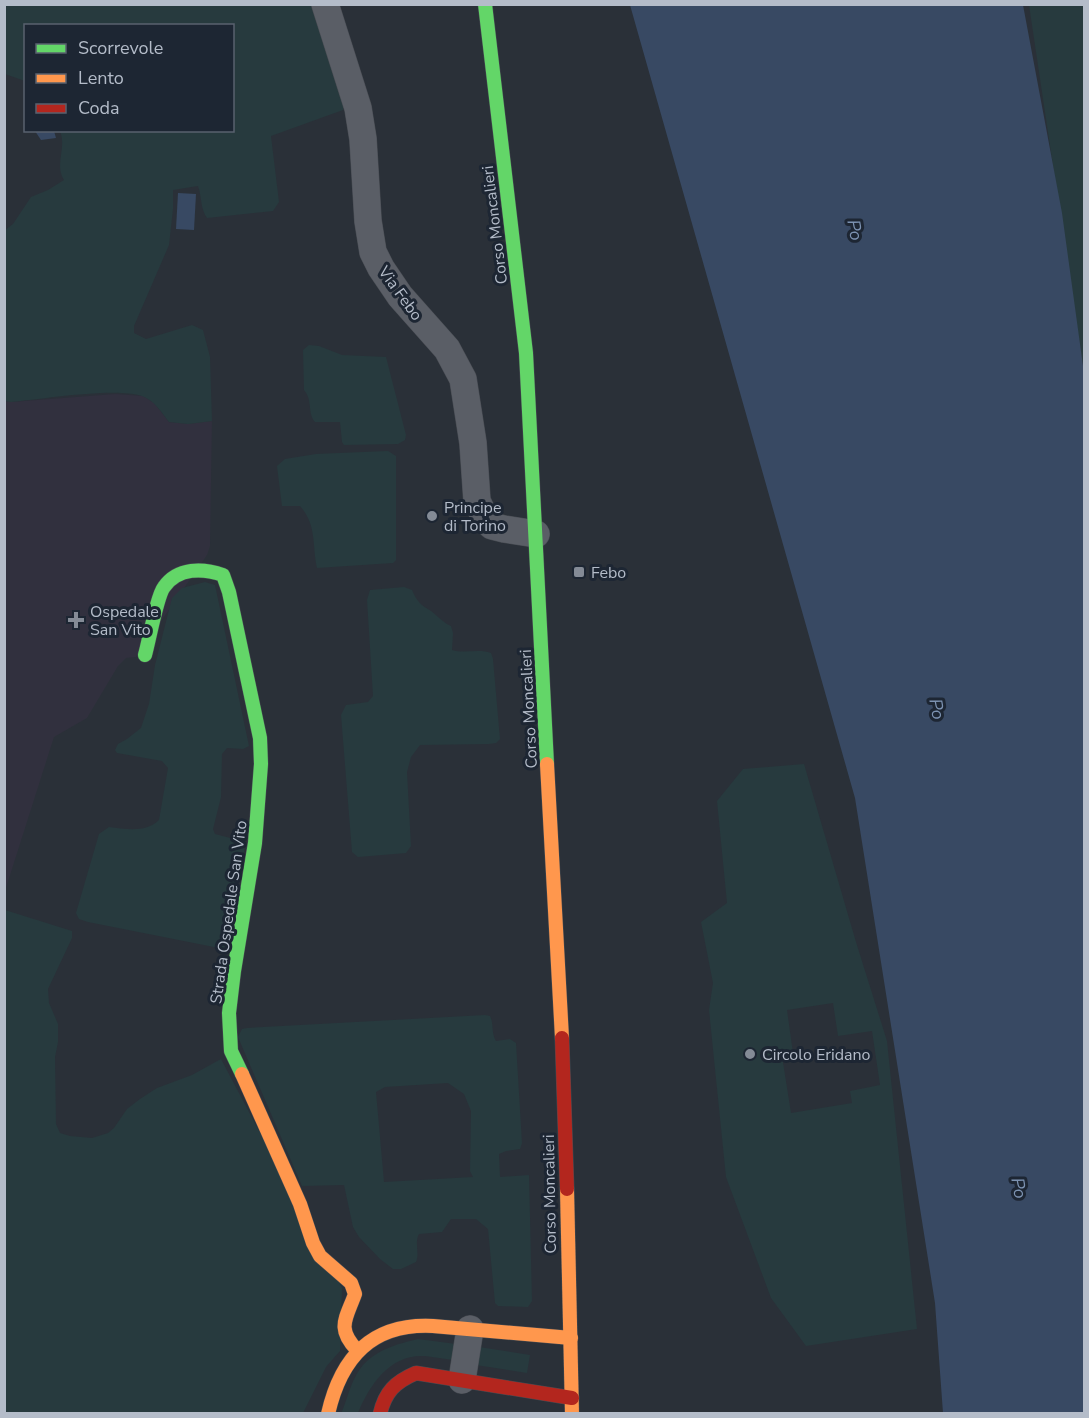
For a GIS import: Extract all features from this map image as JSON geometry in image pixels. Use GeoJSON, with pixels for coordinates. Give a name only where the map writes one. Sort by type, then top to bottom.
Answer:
{"type":"FeatureCollection","features":[{"type":"Feature","properties":{"kind":"street","name":"Via Febo"},"geometry":{"type":"LineString","coordinates":[[325,4],[358,108],[363,139],[368,220],[374,252],[381,268],[400,296],[447,349],[463,379],[477,501],[486,520],[492,526],[536,534]]}},
{"type":"Feature","properties":{"kind":"street","name":"Corso Moncalieri"},"geometry":{"type":"LineString","coordinates":[[485,4],[526,353],[551,852],[561,1001],[572,1413]]}},
{"type":"Feature","properties":{"kind":"street","name":"Strada Ospedale San Vito"},"geometry":{"type":"LineString","coordinates":[[145,655],[163,588],[182,574],[204,568],[223,575],[229,592],[260,738],[262,759],[255,835],[232,981],[230,1050],[296,1194],[320,1256],[351,1283],[355,1294],[345,1318],[342,1333],[357,1350]]}},
{"type":"Feature","properties":{"kind":"street"},"geometry":{"type":"LineString","coordinates":[[328,1413],[331,1394],[340,1371],[357,1350],[381,1334],[410,1326],[571,1338]]}},
{"type":"Feature","properties":{"kind":"street"},"geometry":{"type":"LineString","coordinates":[[462,1380],[470,1329]]}},
{"type":"Feature","properties":{"kind":"street"},"geometry":{"type":"LineString","coordinates":[[380,1413],[384,1396],[397,1380],[416,1373],[572,1398]]}},
{"type":"Feature","properties":{"kind":"shaded area","name":"Ospedale San Vito"},"geometry":{"type":"Polygon","coordinates":[[[115,394],[143,396],[154,403],[169,422],[188,424],[212,421],[210,546],[207,555],[136,657],[126,658],[118,666],[87,718],[54,737],[5,891],[5,401],[115,394]]]}},
{"type":"Feature","properties":{"kind":"green space"},"geometry":{"type":"Polygon","coordinates":[[[5,5],[315,5],[346,102],[343,110],[271,136],[279,202],[273,211],[207,218],[198,186],[173,190],[169,245],[134,326],[134,333],[146,339],[192,325],[203,330],[210,357],[212,421],[188,424],[169,422],[150,400],[130,394],[97,393],[5,401],[4,231],[13,224],[31,197],[64,180],[60,168],[60,132],[234,132],[234,24],[24,24],[24,81],[5,74],[5,5]]]}},
{"type":"Feature","properties":{"kind":"green space"},"geometry":{"type":"Polygon","coordinates":[[[1029,5],[1084,5],[1084,373],[1029,5]]]}},
{"type":"Feature","properties":{"kind":"green space"},"geometry":{"type":"Polygon","coordinates":[[[309,345],[319,346],[342,355],[386,357],[406,435],[405,440],[398,444],[344,445],[340,422],[315,422],[304,390],[303,350],[309,345]]]}},
{"type":"Feature","properties":{"kind":"green space"},"geometry":{"type":"Polygon","coordinates":[[[388,451],[396,456],[396,560],[393,563],[317,568],[309,520],[300,506],[282,506],[277,466],[285,459],[316,454],[388,451]]]}},
{"type":"Feature","properties":{"kind":"green space"},"geometry":{"type":"Polygon","coordinates":[[[205,582],[215,585],[249,746],[243,749],[227,748],[222,754],[221,797],[213,829],[215,834],[238,840],[245,847],[224,949],[88,922],[79,919],[76,913],[99,834],[109,827],[142,828],[159,820],[168,768],[162,761],[117,753],[115,750],[118,744],[141,728],[149,704],[155,665],[172,598],[182,588],[205,582]]]}},
{"type":"Feature","properties":{"kind":"green space"},"geometry":{"type":"Polygon","coordinates":[[[404,587],[412,590],[422,605],[451,626],[452,650],[491,653],[500,739],[496,743],[489,744],[420,745],[411,757],[407,772],[411,846],[406,853],[358,857],[352,852],[341,715],[346,705],[368,702],[373,696],[367,600],[370,590],[404,587]]]}},
{"type":"Feature","properties":{"kind":"green space","name":"Circolo Eridano"},"geometry":{"type":"Polygon","coordinates":[[[804,764],[887,1041],[917,1329],[806,1346],[771,1298],[726,1177],[709,1010],[713,983],[701,922],[727,903],[717,801],[743,769],[804,764]],[[833,1003],[787,1010],[793,1053],[782,1056],[791,1113],[852,1103],[850,1091],[880,1085],[872,1031],[838,1036],[833,1003]]]}},
{"type":"Feature","properties":{"kind":"green space"},"geometry":{"type":"Polygon","coordinates":[[[5,910],[72,931],[72,938],[48,989],[49,1003],[58,1024],[55,1057],[56,1124],[60,1133],[92,1138],[108,1133],[127,1109],[140,1099],[157,1088],[192,1075],[221,1059],[342,1288],[340,1351],[326,1367],[303,1413],[5,1414],[5,910]]]}},
{"type":"Feature","properties":{"kind":"green space"},"geometry":{"type":"Polygon","coordinates":[[[490,1016],[496,1041],[510,1039],[516,1043],[522,1143],[520,1149],[499,1154],[500,1177],[529,1175],[532,1301],[528,1307],[498,1306],[495,1303],[488,1229],[476,1219],[451,1219],[442,1232],[419,1234],[416,1262],[401,1269],[393,1269],[359,1237],[353,1227],[344,1185],[302,1186],[238,1037],[242,1029],[490,1016]],[[448,1083],[385,1087],[376,1092],[384,1182],[473,1177],[470,1171],[471,1111],[464,1094],[448,1083]]]}},
{"type":"Feature","properties":{"kind":"green space"},"geometry":{"type":"Polygon","coordinates":[[[418,1339],[456,1344],[453,1360],[425,1356],[401,1360],[375,1382],[358,1413],[341,1414],[354,1379],[366,1362],[379,1352],[418,1339]]]}},
{"type":"Feature","properties":{"kind":"green space"},"geometry":{"type":"Polygon","coordinates":[[[479,1347],[530,1355],[527,1373],[476,1365],[479,1347]]]}},
{"type":"Feature","properties":{"kind":"water","name":"Po"},"geometry":{"type":"Polygon","coordinates":[[[630,5],[1023,5],[1062,213],[1084,373],[1084,1413],[943,1413],[935,1303],[855,798],[630,5]]]}},
{"type":"Feature","properties":{"kind":"water"},"geometry":{"type":"Polygon","coordinates":[[[36,132],[54,132],[56,138],[41,140],[36,132]]]}},
{"type":"Feature","properties":{"kind":"water"},"geometry":{"type":"Polygon","coordinates":[[[178,193],[196,194],[194,230],[176,229],[178,193]]]}},
{"type":"Feature","properties":{"kind":"traffic: fast"},"geometry":{"type":"LineString","coordinates":[[485,4],[526,353],[547,764]]}},
{"type":"Feature","properties":{"kind":"traffic: fast"},"geometry":{"type":"LineString","coordinates":[[145,655],[161,592],[170,580],[184,573],[199,570],[223,575],[229,592],[260,738],[261,764],[255,843],[229,1013],[231,1051],[242,1074]]}},
{"type":"Feature","properties":{"kind":"traffic: slow"},"geometry":{"type":"LineString","coordinates":[[547,764],[562,1038]]}},
{"type":"Feature","properties":{"kind":"traffic: slow"},"geometry":{"type":"LineString","coordinates":[[242,1074],[300,1204],[313,1243],[320,1256],[351,1283],[355,1294],[346,1317],[345,1329],[357,1350]]}},
{"type":"Feature","properties":{"kind":"traffic: slow"},"geometry":{"type":"LineString","coordinates":[[567,1189],[572,1414]]}},
{"type":"Feature","properties":{"kind":"traffic: slow"},"geometry":{"type":"LineString","coordinates":[[328,1414],[341,1376],[351,1360],[376,1337],[393,1330],[433,1326],[571,1338]]}},
{"type":"Feature","properties":{"kind":"traffic: jam"},"geometry":{"type":"LineString","coordinates":[[562,1038],[567,1189]]}},
{"type":"Feature","properties":{"kind":"traffic: jam"},"geometry":{"type":"LineString","coordinates":[[380,1414],[392,1389],[402,1380],[416,1373],[572,1398]]}},
{"type":"Feature","properties":{"kind":"place","name":"Principe di Torino"},"geometry":{"type":"Point","coordinates":[432,516]}},
{"type":"Feature","properties":{"kind":"place","name":"Febo"},"geometry":{"type":"Point","coordinates":[579,572]}},
{"type":"Feature","properties":{"kind":"place","name":"Ospedale San Vito"},"geometry":{"type":"Point","coordinates":[76,620]}},
{"type":"Feature","properties":{"kind":"place","name":"Circolo Eridano"},"geometry":{"type":"Point","coordinates":[750,1054]}}]}
